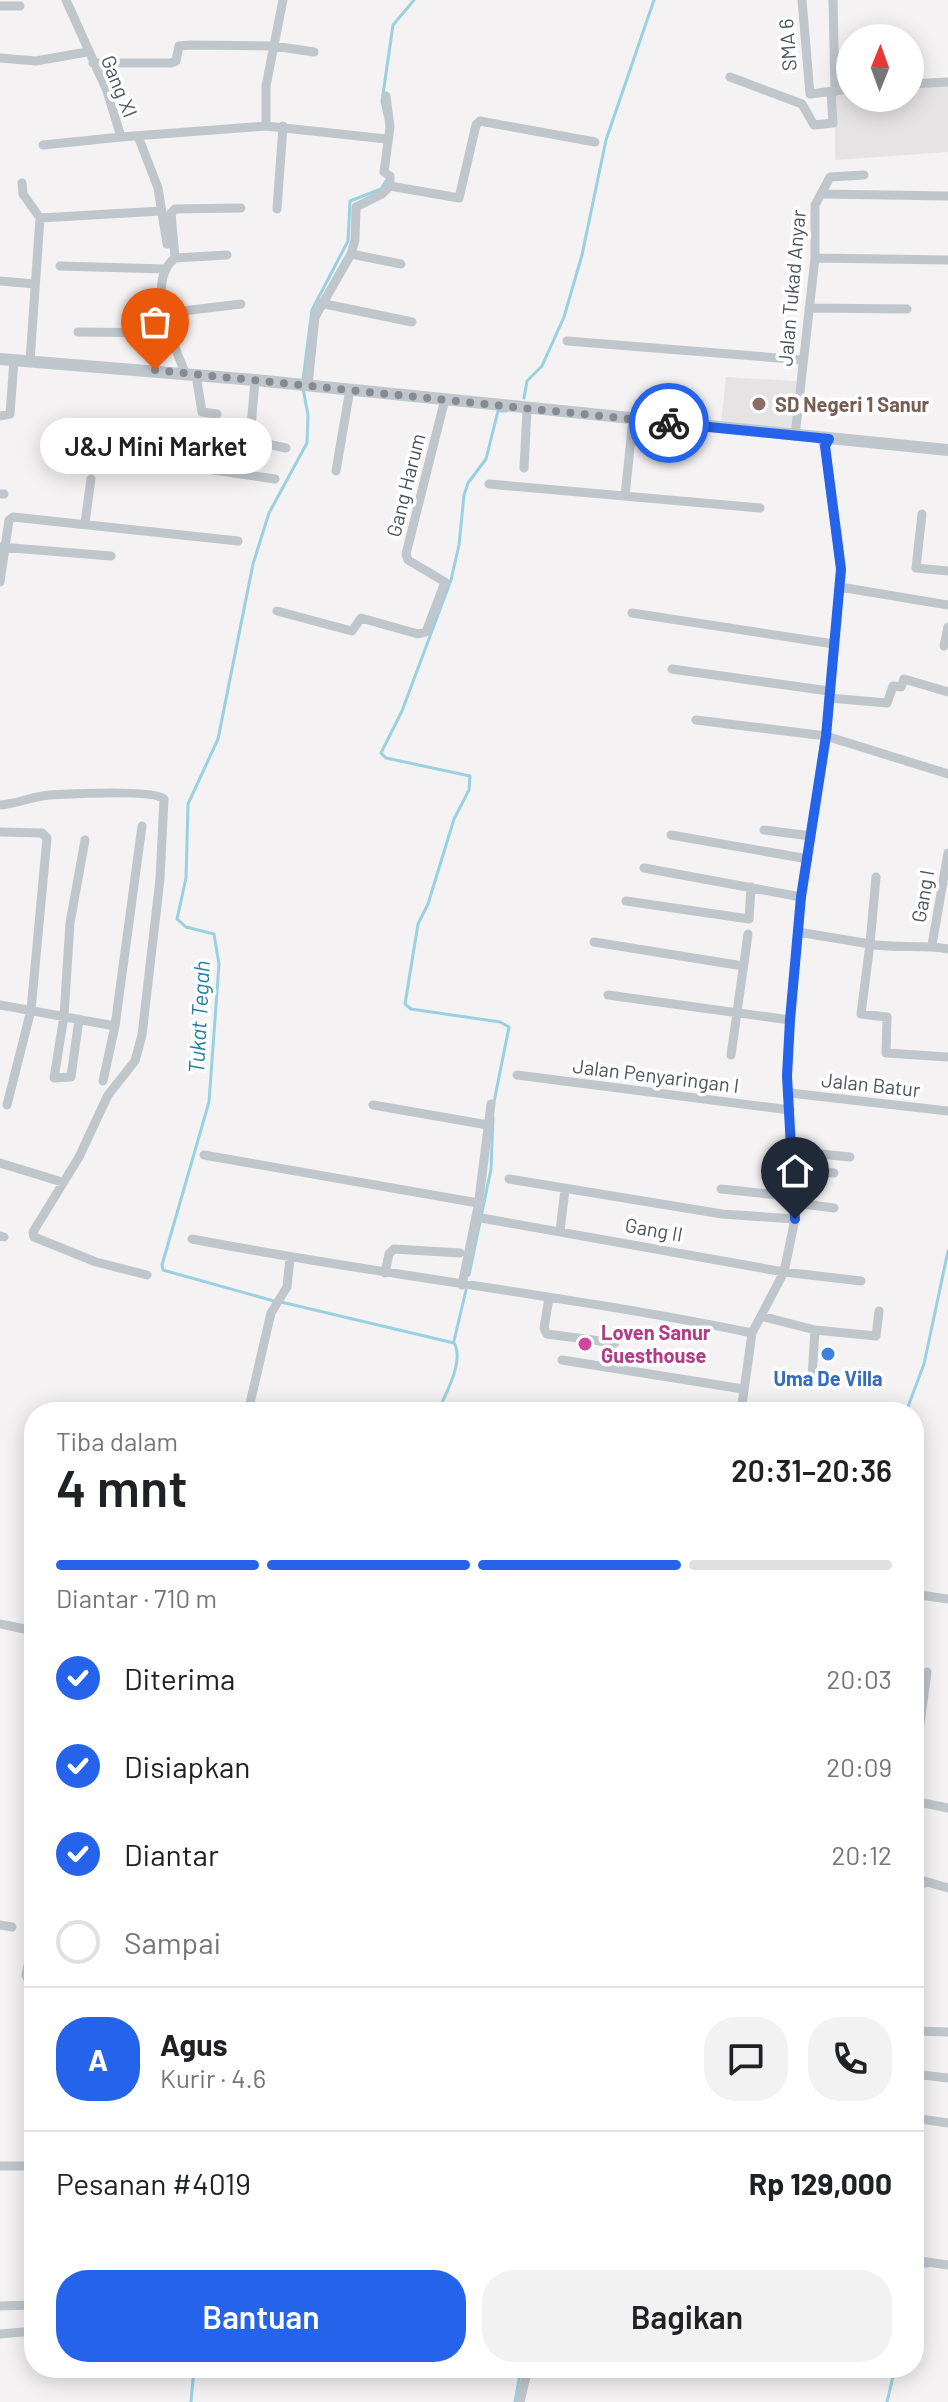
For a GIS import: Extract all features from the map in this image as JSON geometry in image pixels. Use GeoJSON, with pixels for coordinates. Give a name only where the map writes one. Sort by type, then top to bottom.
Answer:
{"type":"FeatureCollection","features":[{"type":"Feature","properties":{"kind":"street","name":"Gang XI"},"geometry":{"type":"LineString","coordinates":[[66,0],[107,91],[121,137],[138,136],[158,188],[170,263]]}},
{"type":"Feature","properties":{"kind":"street"},"geometry":{"type":"LineString","coordinates":[[266,126],[266,86],[283,0]]}},
{"type":"Feature","properties":{"kind":"street","name":"SMA 6"},"geometry":{"type":"LineString","coordinates":[[802,0],[807,89],[812,95],[833,93]]}},
{"type":"Feature","properties":{"kind":"street"},"geometry":{"type":"LineString","coordinates":[[730,77],[802,104],[814,125],[833,123],[833,0]]}},
{"type":"Feature","properties":{"kind":"street"},"geometry":{"type":"LineString","coordinates":[[0,6],[20,6]]}},
{"type":"Feature","properties":{"kind":"street"},"geometry":{"type":"LineString","coordinates":[[93,63],[171,63],[176,61],[179,46],[191,45],[274,46],[314,52]]}},
{"type":"Feature","properties":{"kind":"street"},"geometry":{"type":"LineString","coordinates":[[0,58],[36,61],[87,52]]}},
{"type":"Feature","properties":{"kind":"street"},"geometry":{"type":"LineString","coordinates":[[924,83],[948,82]]}},
{"type":"Feature","properties":{"kind":"street"},"geometry":{"type":"LineString","coordinates":[[303,385],[312,327],[320,303],[351,254],[355,240],[356,207],[382,194],[390,186],[390,176],[384,172],[390,127],[386,96]]}},
{"type":"Feature","properties":{"kind":"street"},"geometry":{"type":"LineString","coordinates":[[390,186],[459,198],[476,125],[480,121],[595,142]]}},
{"type":"Feature","properties":{"kind":"street"},"geometry":{"type":"LineString","coordinates":[[277,209],[283,126]]}},
{"type":"Feature","properties":{"kind":"street"},"geometry":{"type":"LineString","coordinates":[[138,136],[283,126],[386,139]]}},
{"type":"Feature","properties":{"kind":"street"},"geometry":{"type":"LineString","coordinates":[[43,145],[121,137]]}},
{"type":"Feature","properties":{"kind":"street","name":"Jalan Tukad Anyar"},"geometry":{"type":"LineString","coordinates":[[798,436],[815,258],[815,205],[824,194],[830,177],[864,175]]}},
{"type":"Feature","properties":{"kind":"street"},"geometry":{"type":"LineString","coordinates":[[22,183],[23,194],[40,218],[30,361]]}},
{"type":"Feature","properties":{"kind":"street","name":"Jalan Tukad Anyar"},"geometry":{"type":"LineString","coordinates":[[824,194],[948,196]]}},
{"type":"Feature","properties":{"kind":"street"},"geometry":{"type":"LineString","coordinates":[[217,414],[202,412],[190,374],[170,333],[161,281],[170,263],[172,210],[241,208]]}},
{"type":"Feature","properties":{"kind":"street"},"geometry":{"type":"LineString","coordinates":[[40,218],[161,211]]}},
{"type":"Feature","properties":{"kind":"street"},"geometry":{"type":"LineString","coordinates":[[351,254],[401,264]]}},
{"type":"Feature","properties":{"kind":"street"},"geometry":{"type":"LineString","coordinates":[[60,266],[170,263],[227,255]]}},
{"type":"Feature","properties":{"kind":"street"},"geometry":{"type":"LineString","coordinates":[[815,258],[948,260]]}},
{"type":"Feature","properties":{"kind":"street"},"geometry":{"type":"LineString","coordinates":[[0,281],[35,284]]}},
{"type":"Feature","properties":{"kind":"street"},"geometry":{"type":"LineString","coordinates":[[320,303],[412,322]]}},
{"type":"Feature","properties":{"kind":"street"},"geometry":{"type":"LineString","coordinates":[[166,313],[241,304]]}},
{"type":"Feature","properties":{"kind":"street"},"geometry":{"type":"LineString","coordinates":[[809,308],[907,309]]}},
{"type":"Feature","properties":{"kind":"street"},"geometry":{"type":"LineString","coordinates":[[78,332],[170,333]]}},
{"type":"Feature","properties":{"kind":"street"},"geometry":{"type":"LineString","coordinates":[[567,341],[803,360]]}},
{"type":"Feature","properties":{"kind":"street"},"geometry":{"type":"LineString","coordinates":[[0,416],[10,414],[7,360],[350,389],[825,441],[948,450]]}},
{"type":"Feature","properties":{"kind":"street"},"geometry":{"type":"LineString","coordinates":[[255,380],[253,424],[219,451],[214,471],[275,479]]}},
{"type":"Feature","properties":{"kind":"street"},"geometry":{"type":"LineString","coordinates":[[336,471],[350,389]]}},
{"type":"Feature","properties":{"kind":"street","name":"Gang Harum"},"geometry":{"type":"LineString","coordinates":[[277,611],[352,631],[361,618],[418,634],[426,632],[445,582],[408,560],[406,554],[445,399]]}},
{"type":"Feature","properties":{"kind":"street"},"geometry":{"type":"LineString","coordinates":[[524,468],[527,409]]}},
{"type":"Feature","properties":{"kind":"street"},"geometry":{"type":"LineString","coordinates":[[625,496],[633,419]]}},
{"type":"Feature","properties":{"kind":"street"},"geometry":{"type":"LineString","coordinates":[[239,438],[286,448]]}},
{"type":"Feature","properties":{"kind":"street"},"geometry":{"type":"LineString","coordinates":[[742,1402],[752,1333],[784,1272],[795,1219],[790,1020],[801,897],[826,736],[840,587],[840,556],[825,441]]}},
{"type":"Feature","properties":{"kind":"street"},"geometry":{"type":"LineString","coordinates":[[85,523],[91,479]]}},
{"type":"Feature","properties":{"kind":"street"},"geometry":{"type":"LineString","coordinates":[[489,484],[760,508]]}},
{"type":"Feature","properties":{"kind":"street"},"geometry":{"type":"LineString","coordinates":[[922,514],[916,568],[948,571]]}},
{"type":"Feature","properties":{"kind":"street"},"geometry":{"type":"LineString","coordinates":[[0,582],[3,547],[9,520],[13,517],[238,541]]}},
{"type":"Feature","properties":{"kind":"street"},"geometry":{"type":"LineString","coordinates":[[3,547],[111,556]]}},
{"type":"Feature","properties":{"kind":"street"},"geometry":{"type":"LineString","coordinates":[[840,587],[948,605]]}},
{"type":"Feature","properties":{"kind":"street"},"geometry":{"type":"LineString","coordinates":[[632,613],[834,644]]}},
{"type":"Feature","properties":{"kind":"street"},"geometry":{"type":"LineString","coordinates":[[944,646],[948,627]]}},
{"type":"Feature","properties":{"kind":"street"},"geometry":{"type":"LineString","coordinates":[[672,669],[887,703],[893,686],[901,687],[904,679],[948,692]]}},
{"type":"Feature","properties":{"kind":"street"},"geometry":{"type":"LineString","coordinates":[[696,720],[826,736],[948,774]]}},
{"type":"Feature","properties":{"kind":"street"},"geometry":{"type":"LineString","coordinates":[[0,805],[47,795],[134,793],[162,797],[160,879],[142,1035],[135,1061],[108,1095],[79,1157],[33,1228],[34,1237],[96,1262],[147,1275]]}},
{"type":"Feature","properties":{"kind":"street"},"geometry":{"type":"LineString","coordinates":[[103,1081],[115,1026],[142,826]]}},
{"type":"Feature","properties":{"kind":"street"},"geometry":{"type":"LineString","coordinates":[[764,830],[811,836]]}},
{"type":"Feature","properties":{"kind":"street"},"geometry":{"type":"LineString","coordinates":[[0,832],[42,833],[47,838],[31,1010],[7,1105]]}},
{"type":"Feature","properties":{"kind":"street"},"geometry":{"type":"LineString","coordinates":[[671,835],[808,859]]}},
{"type":"Feature","properties":{"kind":"street"},"geometry":{"type":"LineString","coordinates":[[79,1019],[67,1080],[54,1078],[64,1016],[70,923],[85,840]]}},
{"type":"Feature","properties":{"kind":"street","name":"Gang I"},"geometry":{"type":"LineString","coordinates":[[932,945],[948,853]]}},
{"type":"Feature","properties":{"kind":"street"},"geometry":{"type":"LineString","coordinates":[[644,868],[801,897]]}},
{"type":"Feature","properties":{"kind":"street"},"geometry":{"type":"LineString","coordinates":[[876,877],[861,1014],[887,1017],[886,1053],[948,1057]]}},
{"type":"Feature","properties":{"kind":"street"},"geometry":{"type":"LineString","coordinates":[[626,901],[749,919],[751,887]]}},
{"type":"Feature","properties":{"kind":"street"},"geometry":{"type":"LineString","coordinates":[[798,932],[893,948],[932,945],[948,949]]}},
{"type":"Feature","properties":{"kind":"street"},"geometry":{"type":"LineString","coordinates":[[731,1055],[748,934]]}},
{"type":"Feature","properties":{"kind":"street"},"geometry":{"type":"LineString","coordinates":[[594,942],[743,966]]}},
{"type":"Feature","properties":{"kind":"street"},"geometry":{"type":"LineString","coordinates":[[608,995],[790,1020]]}},
{"type":"Feature","properties":{"kind":"street"},"geometry":{"type":"LineString","coordinates":[[0,1005],[115,1026]]}},
{"type":"Feature","properties":{"kind":"street","name":"Jalan Penyaringan I"},"geometry":{"type":"LineString","coordinates":[[517,1075],[790,1110]]}},
{"type":"Feature","properties":{"kind":"street","name":"Jalan Batur"},"geometry":{"type":"LineString","coordinates":[[790,1093],[948,1111]]}},
{"type":"Feature","properties":{"kind":"street"},"geometry":{"type":"LineString","coordinates":[[462,1285],[480,1218],[478,1203],[491,1104]]}},
{"type":"Feature","properties":{"kind":"street"},"geometry":{"type":"LineString","coordinates":[[373,1105],[488,1125]]}},
{"type":"Feature","properties":{"kind":"street"},"geometry":{"type":"LineString","coordinates":[[791,1151],[850,1157]]}},
{"type":"Feature","properties":{"kind":"street"},"geometry":{"type":"LineString","coordinates":[[204,1155],[478,1203]]}},
{"type":"Feature","properties":{"kind":"street"},"geometry":{"type":"LineString","coordinates":[[0,1163],[62,1182]]}},
{"type":"Feature","properties":{"kind":"street"},"geometry":{"type":"LineString","coordinates":[[793,1169],[834,1173]]}},
{"type":"Feature","properties":{"kind":"street"},"geometry":{"type":"LineString","coordinates":[[509,1179],[722,1214],[795,1219]]}},
{"type":"Feature","properties":{"kind":"street"},"geometry":{"type":"LineString","coordinates":[[721,1189],[834,1208]]}},
{"type":"Feature","properties":{"kind":"street"},"geometry":{"type":"LineString","coordinates":[[560,1231],[565,1190]]}},
{"type":"Feature","properties":{"kind":"street","name":"Gang II"},"geometry":{"type":"LineString","coordinates":[[480,1218],[784,1272],[861,1281]]}},
{"type":"Feature","properties":{"kind":"street"},"geometry":{"type":"LineString","coordinates":[[192,1239],[290,1258],[657,1313],[752,1333]]}},
{"type":"Feature","properties":{"kind":"street"},"geometry":{"type":"LineString","coordinates":[[385,1273],[394,1249],[460,1253]]}},
{"type":"Feature","properties":{"kind":"street"},"geometry":{"type":"LineString","coordinates":[[250,1402],[271,1313],[283,1298],[290,1258]]}},
{"type":"Feature","properties":{"kind":"street"},"geometry":{"type":"LineString","coordinates":[[549,1298],[544,1328],[547,1334],[615,1343]]}},
{"type":"Feature","properties":{"kind":"street"},"geometry":{"type":"LineString","coordinates":[[761,1316],[815,1330],[876,1336],[879,1311]]}},
{"type":"Feature","properties":{"kind":"street"},"geometry":{"type":"LineString","coordinates":[[812,1377],[815,1330]]}},
{"type":"Feature","properties":{"kind":"street"},"geometry":{"type":"LineString","coordinates":[[562,1360],[743,1389]]}},
{"type":"Feature","properties":{"kind":"street"},"geometry":{"type":"LineString","coordinates":[[924,1595],[948,1599]]}},
{"type":"Feature","properties":{"kind":"street"},"geometry":{"type":"LineString","coordinates":[[0,1624],[24,1629]]}},
{"type":"Feature","properties":{"kind":"street"},"geometry":{"type":"LineString","coordinates":[[924,1694],[927,1672]]}},
{"type":"Feature","properties":{"kind":"street"},"geometry":{"type":"LineString","coordinates":[[924,1803],[948,1808]]}},
{"type":"Feature","properties":{"kind":"street"},"geometry":{"type":"LineString","coordinates":[[924,1881],[948,1888]]}},
{"type":"Feature","properties":{"kind":"street"},"geometry":{"type":"LineString","coordinates":[[0,1925],[12,1927]]}},
{"type":"Feature","properties":{"kind":"street"},"geometry":{"type":"LineString","coordinates":[[924,2031],[948,2032]]}},
{"type":"Feature","properties":{"kind":"street"},"geometry":{"type":"LineString","coordinates":[[924,2075],[948,2078]]}},
{"type":"Feature","properties":{"kind":"street"},"geometry":{"type":"LineString","coordinates":[[924,2119],[948,2123]]}},
{"type":"Feature","properties":{"kind":"street"},"geometry":{"type":"LineString","coordinates":[[0,2166],[24,2166]]}},
{"type":"Feature","properties":{"kind":"street"},"geometry":{"type":"LineString","coordinates":[[924,2261],[948,2265]]}},
{"type":"Feature","properties":{"kind":"street"},"geometry":{"type":"LineString","coordinates":[[0,2306],[24,2305]]}},
{"type":"Feature","properties":{"kind":"street"},"geometry":{"type":"LineString","coordinates":[[0,2334],[24,2332]]}},
{"type":"Feature","properties":{"kind":"street"},"geometry":{"type":"LineString","coordinates":[[520,2402],[526,2378]]}},
{"type":"Feature","properties":{"kind":"shaded area"},"geometry":{"type":"Polygon","coordinates":[[[948,86],[948,152],[835,160],[835,94],[836,112],[924,112],[924,87],[948,86]]]}},
{"type":"Feature","properties":{"kind":"shaded area","name":"SD Negeri 1 Sanur"},"geometry":{"type":"Polygon","coordinates":[[[726,377],[796,381],[794,428],[721,423],[726,377]]]}},
{"type":"Feature","properties":{"kind":"waterway"},"geometry":{"type":"LineString","coordinates":[[385,115],[382,101],[393,25],[414,0]]}},
{"type":"Feature","properties":{"kind":"waterway"},"geometry":{"type":"LineString","coordinates":[[524,398],[527,381],[542,366],[564,317],[582,255],[606,140],[654,0]]}},
{"type":"Feature","properties":{"kind":"waterway","name":"Tukat Tegah"},"geometry":{"type":"LineString","coordinates":[[303,380],[312,310],[348,241],[350,201],[381,189],[386,181]]}},
{"type":"Feature","properties":{"kind":"waterway","name":"Tukat Tegah"},"geometry":{"type":"LineString","coordinates":[[274,1301],[163,1270],[162,1265],[209,1102],[219,964],[214,934],[186,927],[177,919],[186,878],[188,804],[218,739],[253,564],[269,513],[307,443],[308,415],[303,388]]}},
{"type":"Feature","properties":{"kind":"waterway"},"geometry":{"type":"LineString","coordinates":[[494,1102],[509,1027],[500,1022],[411,1009],[405,1004],[418,924],[428,904],[454,819],[469,790],[470,776],[386,758],[381,753],[402,711],[451,580],[468,483],[486,459],[498,411],[506,411]]}},
{"type":"Feature","properties":{"kind":"waterway"},"geometry":{"type":"LineString","coordinates":[[469,1275],[491,1169],[493,1117]]}},
{"type":"Feature","properties":{"kind":"waterway"},"geometry":{"type":"LineString","coordinates":[[910,1402],[924,1364],[948,1251]]}},
{"type":"Feature","properties":{"kind":"waterway"},"geometry":{"type":"LineString","coordinates":[[454,1341],[466,1290]]}},
{"type":"Feature","properties":{"kind":"waterway","name":"Tukat Tegah"},"geometry":{"type":"LineString","coordinates":[[281,1302],[454,1343],[457,1350],[456,1368],[442,1402]]}},
{"type":"Feature","properties":{"kind":"waterway","name":"Tukat Tegah"},"geometry":{"type":"LineString","coordinates":[[191,2402],[193,2378]]}},
{"type":"Feature","properties":{"kind":"waterway"},"geometry":{"type":"LineString","coordinates":[[515,2402],[519,2378]]}},
{"type":"Feature","properties":{"kind":"waterway"},"geometry":{"type":"LineString","coordinates":[[887,2402],[893,2378]]}},
{"type":"Feature","properties":{"kind":"way so far"},"geometry":{"type":"LineString","coordinates":[[155,370],[669,423]]}},
{"type":"Feature","properties":{"kind":"place","name":"J&J Mini Market"},"geometry":{"type":"Point","coordinates":[155,370]}},
{"type":"Feature","properties":{"kind":"place","name":"SD Negeri 1 Sanur"},"geometry":{"type":"Point","coordinates":[759,404]}},
{"type":"Feature","properties":{"kind":"place","name":"Loven Sanur Guesthouse"},"geometry":{"type":"Point","coordinates":[585,1344]}},
{"type":"Feature","properties":{"kind":"place","name":"Uma De Villa"},"geometry":{"type":"Point","coordinates":[828,1354]}},
{"type":"Feature","properties":{"kind":"route"},"geometry":{"type":"LineString","coordinates":[[669,423],[829,439],[825,446],[841,569],[826,736],[801,897],[790,1020],[787,1076],[795,1219]]}}]}
